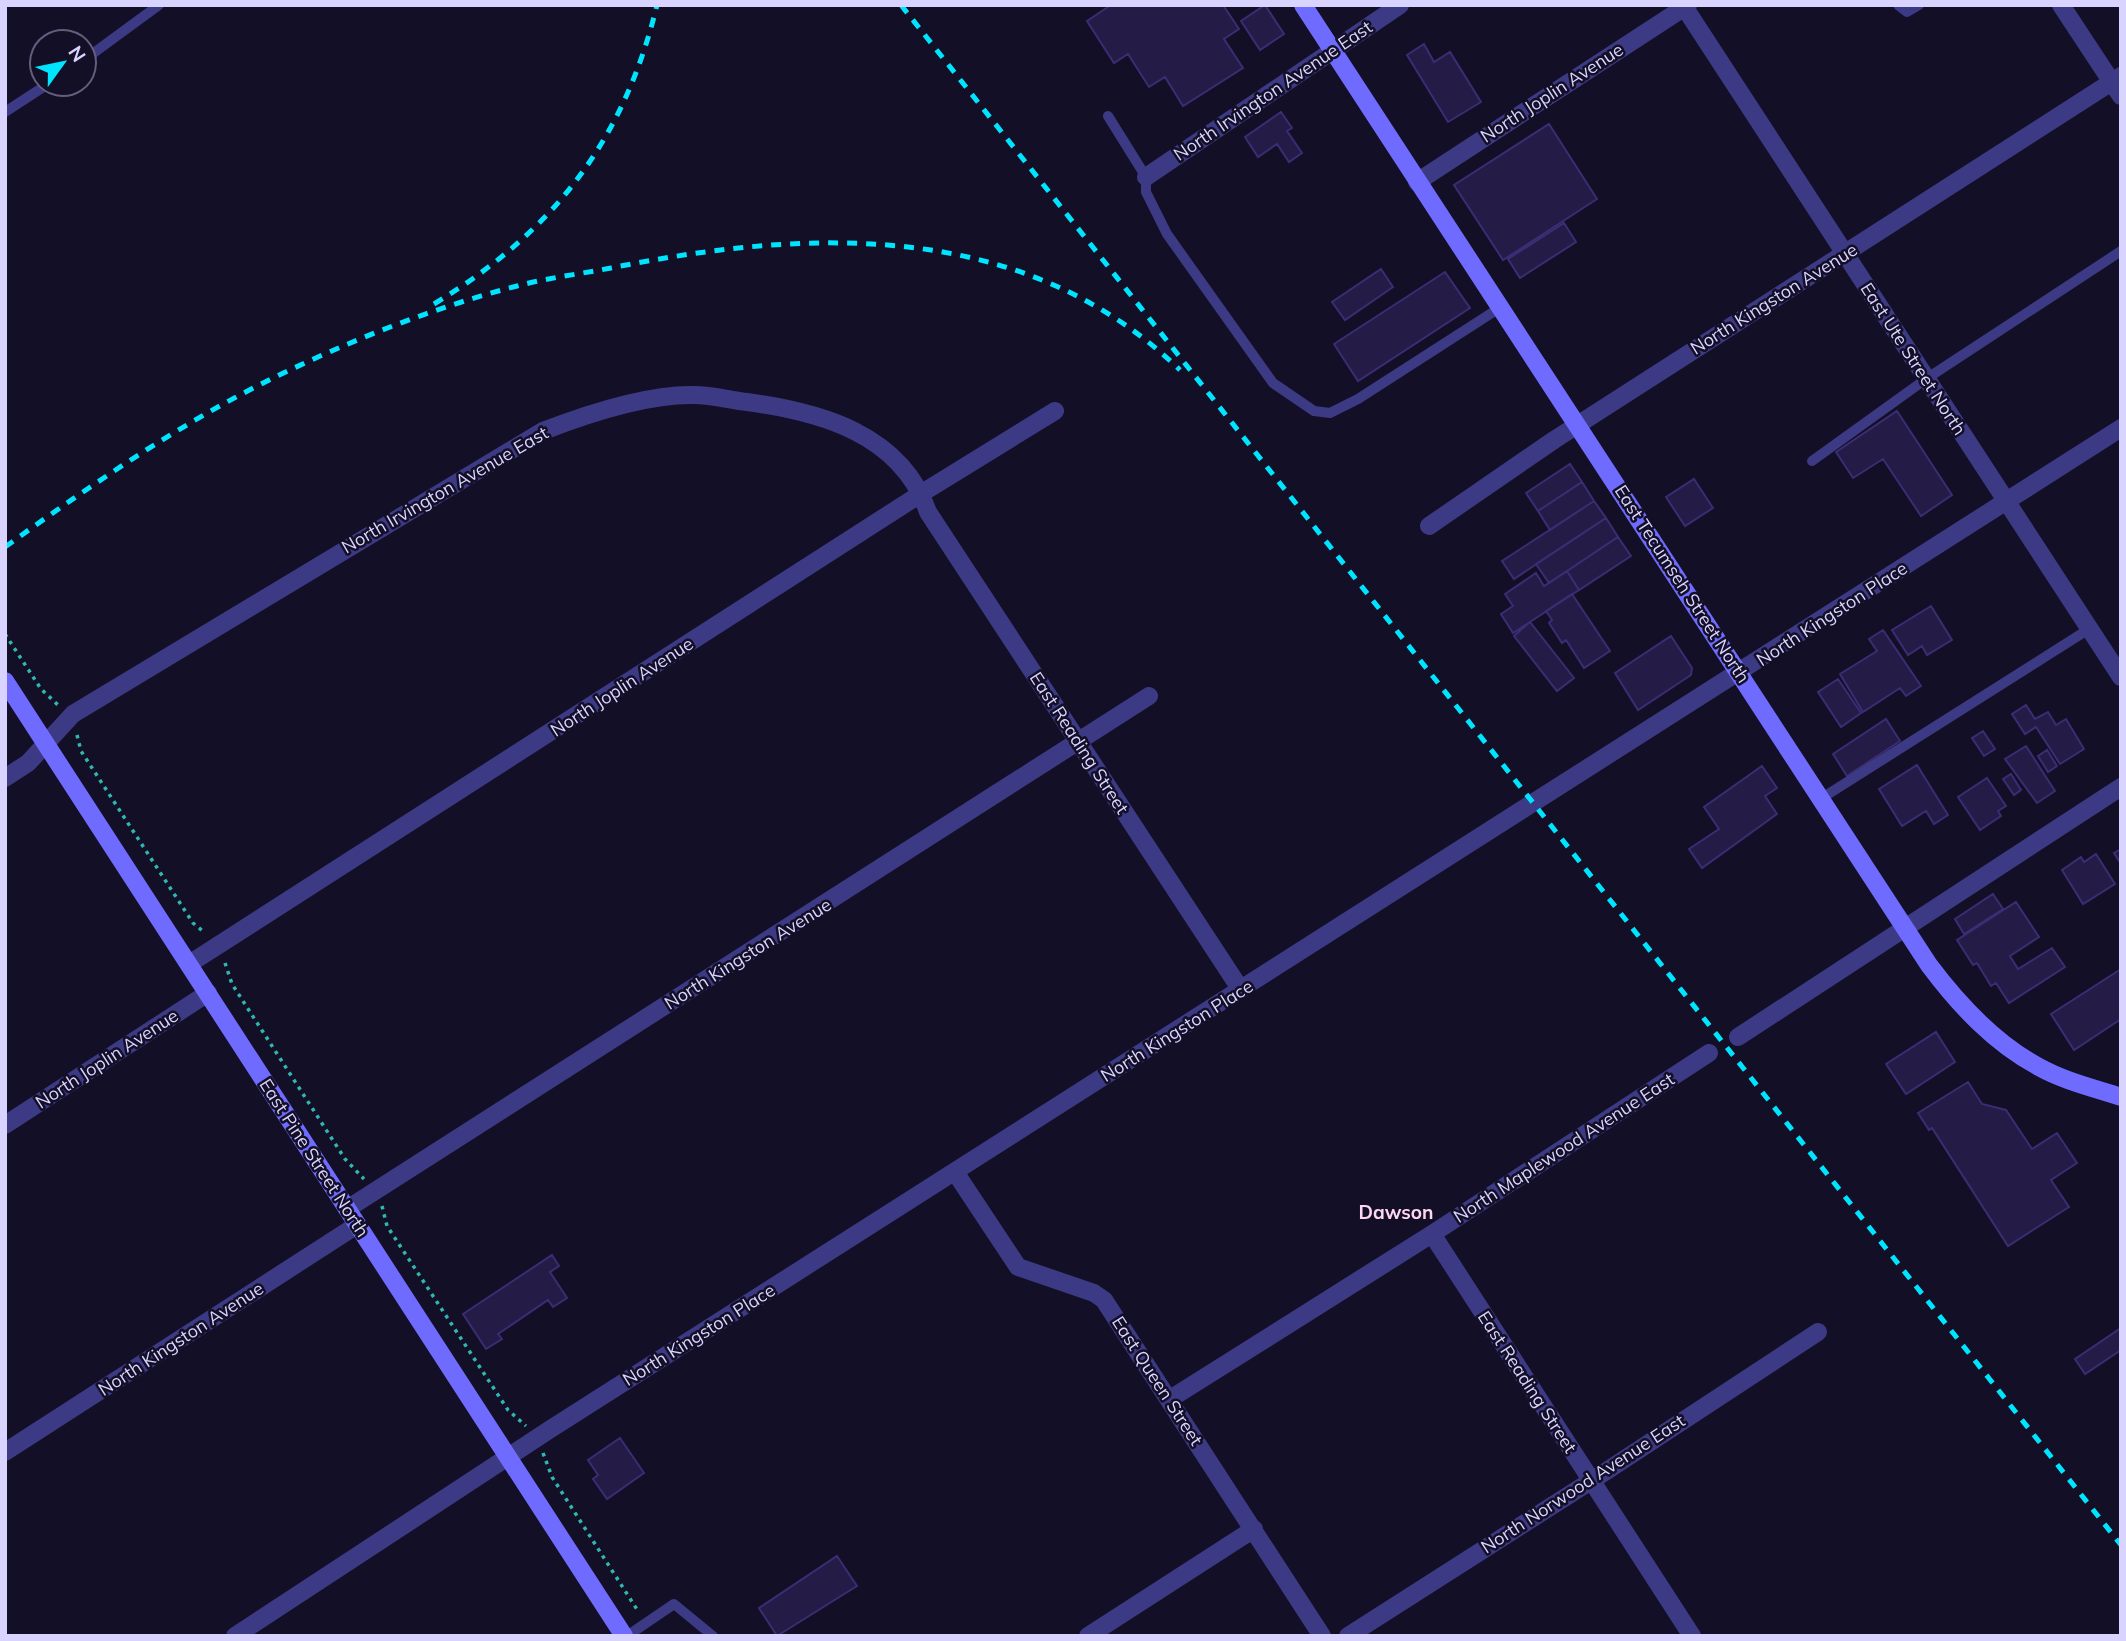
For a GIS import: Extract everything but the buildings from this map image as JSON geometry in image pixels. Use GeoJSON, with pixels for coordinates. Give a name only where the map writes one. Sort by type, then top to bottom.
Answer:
{"type":"FeatureCollection","features":[{"type":"Feature","properties":{"kind":"street","name":"East Tecumseh Street North"},"geometry":{"type":"LineString","coordinates":[[1303,5],[1905,928],[1951,994],[2017,1054],[2042,1069],[2121,1097]]}},
{"type":"Feature","properties":{"kind":"street","name":"North Irvington Avenue East"},"geometry":{"type":"LineString","coordinates":[[1146,177],[1400,5]]}},
{"type":"Feature","properties":{"kind":"street"},"geometry":{"type":"LineString","coordinates":[[2062,5],[2118,85]]}},
{"type":"Feature","properties":{"kind":"street","name":"North Joplin Avenue"},"geometry":{"type":"LineString","coordinates":[[1417,182],[1685,6]]}},
{"type":"Feature","properties":{"kind":"street","name":"East Ute Street North"},"geometry":{"type":"LineString","coordinates":[[1685,6],[2121,677]]}},
{"type":"Feature","properties":{"kind":"street","name":"North Kingston Avenue"},"geometry":{"type":"LineString","coordinates":[[1429,526],[1578,424],[2118,85]]}},
{"type":"Feature","properties":{"kind":"street","name":"North Irvington Avenue East"},"geometry":{"type":"LineString","coordinates":[[5,778],[28,763],[67,718],[512,448],[543,430],[581,416],[693,395],[800,409],[867,435],[897,461],[922,493]]}},
{"type":"Feature","properties":{"kind":"street","name":"North Joplin Avenue"},"geometry":{"type":"LineString","coordinates":[[189,964],[922,493],[1055,411]]}},
{"type":"Feature","properties":{"kind":"street","name":"North Kingston Place"},"geometry":{"type":"LineString","coordinates":[[234,1636],[535,1440],[2121,428]]}},
{"type":"Feature","properties":{"kind":"street","name":"East Reading Street"},"geometry":{"type":"LineString","coordinates":[[922,493],[928,512],[1241,990]]}},
{"type":"Feature","properties":{"kind":"street","name":"East Pine Street North"},"geometry":{"type":"LineString","coordinates":[[5,681],[625,1636]]}},
{"type":"Feature","properties":{"kind":"street","name":"North Kingston Avenue"},"geometry":{"type":"LineString","coordinates":[[347,1209],[1149,696]]}},
{"type":"Feature","properties":{"kind":"street"},"geometry":{"type":"LineString","coordinates":[[1738,1037],[2121,787]]}},
{"type":"Feature","properties":{"kind":"street","name":"North Joplin Avenue"},"geometry":{"type":"LineString","coordinates":[[5,1125],[208,993]]}},
{"type":"Feature","properties":{"kind":"street","name":"North Maplewood Avenue East"},"geometry":{"type":"LineString","coordinates":[[1170,1399],[1432,1234],[1709,1053]]}},
{"type":"Feature","properties":{"kind":"street","name":"East Queen Street"},"geometry":{"type":"LineString","coordinates":[[955,1172],[1018,1267],[1094,1293],[1104,1300],[1322,1636]]}},
{"type":"Feature","properties":{"kind":"street","name":"North Kingston Avenue"},"geometry":{"type":"LineString","coordinates":[[5,1452],[357,1225]]}},
{"type":"Feature","properties":{"kind":"street","name":"East Reading Street"},"geometry":{"type":"LineString","coordinates":[[1432,1234],[1692,1636]]}},
{"type":"Feature","properties":{"kind":"street","name":"North Norwood Avenue East"},"geometry":{"type":"LineString","coordinates":[[1348,1636],[1818,1332]]}},
{"type":"Feature","properties":{"kind":"street"},"geometry":{"type":"LineString","coordinates":[[1088,1636],[1254,1529]]}},
{"type":"Feature","properties":{"kind":"lane"},"geometry":{"type":"LineString","coordinates":[[98,51],[134,27],[159,5]]}},
{"type":"Feature","properties":{"kind":"lane"},"geometry":{"type":"LineString","coordinates":[[1898,5],[1907,12],[1919,5]]}},
{"type":"Feature","properties":{"kind":"lane"},"geometry":{"type":"LineString","coordinates":[[5,112],[28,97]]}},
{"type":"Feature","properties":{"kind":"lane"},"geometry":{"type":"LineString","coordinates":[[1108,116],[1146,177],[1146,192],[1167,234],[1273,383],[1314,411],[1330,413],[1358,399],[1501,307]]}},
{"type":"Feature","properties":{"kind":"lane"},"geometry":{"type":"LineString","coordinates":[[1812,461],[1926,379],[2121,251]]}},
{"type":"Feature","properties":{"kind":"lane"},"geometry":{"type":"LineString","coordinates":[[1822,798],[2090,629]]}},
{"type":"Feature","properties":{"kind":"lane"},"geometry":{"type":"LineString","coordinates":[[625,1636],[674,1604],[713,1636]]}},
{"type":"Feature","properties":{"kind":"path"},"geometry":{"type":"LineString","coordinates":[[5,634],[41,689],[67,718],[75,731],[81,751],[193,923],[206,934]]}},
{"type":"Feature","properties":{"kind":"path","name":"East Pine Street North"},"geometry":{"type":"LineString","coordinates":[[226,965],[232,984],[345,1159],[382,1206],[387,1226],[508,1410],[526,1426],[552,1478],[646,1623]]}},
{"type":"Feature","properties":{"kind":"railway"},"geometry":{"type":"LineString","coordinates":[[434,304],[514,246],[548,214],[578,179],[625,99],[643,54],[657,5]]}},
{"type":"Feature","properties":{"kind":"railway"},"geometry":{"type":"LineString","coordinates":[[901,5],[2121,1545]]}},
{"type":"Feature","properties":{"kind":"railway"},"geometry":{"type":"LineString","coordinates":[[5,547],[101,479],[201,416],[330,352],[422,315],[517,286],[686,255],[762,246],[837,243],[911,247],[984,261],[1053,285],[1119,321],[1180,370]]}},
{"type":"Feature","properties":{"kind":"district","name":"Dawson"},"geometry":{"type":"Point","coordinates":[1396,1212]}}]}
